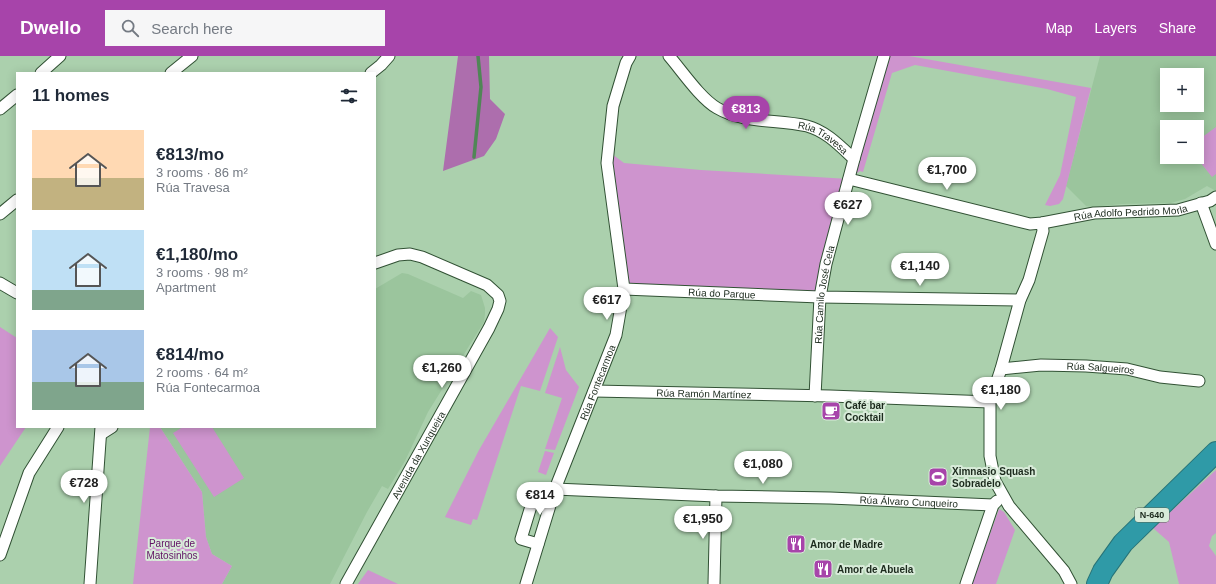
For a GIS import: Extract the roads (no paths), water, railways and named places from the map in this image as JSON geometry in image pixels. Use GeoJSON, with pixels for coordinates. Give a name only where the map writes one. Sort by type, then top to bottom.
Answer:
{"type":"FeatureCollection","features":[{"type":"Feature","properties":{"kind":"highway","name":"N-640"},"geometry":{"type":"LineString","coordinates":[[1097,584],[1103,571],[1123,543],[1216,452]]}},
{"type":"Feature","properties":{"kind":"street"},"geometry":{"type":"LineString","coordinates":[[42,72],[60,56]]}},
{"type":"Feature","properties":{"kind":"street"},"geometry":{"type":"LineString","coordinates":[[172,72],[192,56]]}},
{"type":"Feature","properties":{"kind":"street"},"geometry":{"type":"LineString","coordinates":[[373,72],[389,56]]}},
{"type":"Feature","properties":{"kind":"street","name":"Rúa Fontecarmoa"},"geometry":{"type":"LineString","coordinates":[[526,584],[555,489],[616,335],[624,290],[607,163],[613,106],[626,63],[630,56]]}},
{"type":"Feature","properties":{"kind":"street","name":"Rúa Travesa"},"geometry":{"type":"LineString","coordinates":[[669,56],[699,92],[716,108],[740,117],[808,126],[831,137],[854,159]]}},
{"type":"Feature","properties":{"kind":"street","name":"Rúa Camilo José Cela"},"geometry":{"type":"LineString","coordinates":[[815,396],[820,297],[826,264],[854,159],[884,56]]}},
{"type":"Feature","properties":{"kind":"street"},"geometry":{"type":"LineString","coordinates":[[0,109],[16,96]]}},
{"type":"Feature","properties":{"kind":"street","name":"Rúa Adolfo Pedrido Morla"},"geometry":{"type":"LineString","coordinates":[[849,179],[1030,224],[1094,213],[1178,210],[1210,201],[1216,197]]}},
{"type":"Feature","properties":{"kind":"street"},"geometry":{"type":"LineString","coordinates":[[0,214],[16,201]]}},
{"type":"Feature","properties":{"kind":"street"},"geometry":{"type":"LineString","coordinates":[[1201,204],[1216,244]]}},
{"type":"Feature","properties":{"kind":"street"},"geometry":{"type":"LineString","coordinates":[[1042,223],[1043,231],[1029,280],[1020,300],[1001,369],[990,402],[990,456],[995,481],[1008,506],[1064,571],[1071,584]]}},
{"type":"Feature","properties":{"kind":"street","name":"Avenida da Xunqueira"},"geometry":{"type":"LineString","coordinates":[[346,584],[489,328],[498,310],[500,301],[498,295],[487,285],[422,257],[410,254],[398,255],[376,263]]}},
{"type":"Feature","properties":{"kind":"street"},"geometry":{"type":"LineString","coordinates":[[0,283],[16,292]]}},
{"type":"Feature","properties":{"kind":"street","name":"Rúa do Parque"},"geometry":{"type":"LineString","coordinates":[[624,290],[820,297],[1020,300]]}},
{"type":"Feature","properties":{"kind":"street","name":"Rúa Salgueiros"},"geometry":{"type":"LineString","coordinates":[[1001,369],[1041,365],[1086,366],[1127,369],[1160,377],[1199,381]]}},
{"type":"Feature","properties":{"kind":"street","name":"Rúa Ramón Martínez"},"geometry":{"type":"LineString","coordinates":[[594,391],[990,402]]}},
{"type":"Feature","properties":{"kind":"street"},"geometry":{"type":"LineString","coordinates":[[0,555],[29,473],[56,430]]}},
{"type":"Feature","properties":{"kind":"street"},"geometry":{"type":"LineString","coordinates":[[90,584],[101,431]]}},
{"type":"Feature","properties":{"kind":"street","name":"Rúa Álvaro Cunqueiro"},"geometry":{"type":"LineString","coordinates":[[555,489],[992,505]]}},
{"type":"Feature","properties":{"kind":"street"},"geometry":{"type":"LineString","coordinates":[[535,493],[521,539],[538,544]]}},
{"type":"Feature","properties":{"kind":"street"},"geometry":{"type":"LineString","coordinates":[[966,584],[992,505],[1002,495]]}},
{"type":"Feature","properties":{"kind":"street"},"geometry":{"type":"LineString","coordinates":[[714,584],[716,496]]}},
{"type":"Feature","properties":{"kind":"waterway"},"geometry":{"type":"LineString","coordinates":[[474,157],[481,87],[478,56]]}},
{"type":"Feature","properties":{"kind":"place","name":"Café bar Cocktail"},"geometry":{"type":"Point","coordinates":[831,411]}},
{"type":"Feature","properties":{"kind":"place","name":"Ximnasio Squash Sobradelo"},"geometry":{"type":"Point","coordinates":[938,477]}},
{"type":"Feature","properties":{"kind":"place","name":"Amor de Madre"},"geometry":{"type":"Point","coordinates":[796,544]}},
{"type":"Feature","properties":{"kind":"place","name":"Amor de Abuela"},"geometry":{"type":"Point","coordinates":[823,569]}},
{"type":"Feature","properties":{"kind":"park label","name":"Parque de Matosinhos"},"geometry":{"type":"Point","coordinates":[172,548]}}]}
